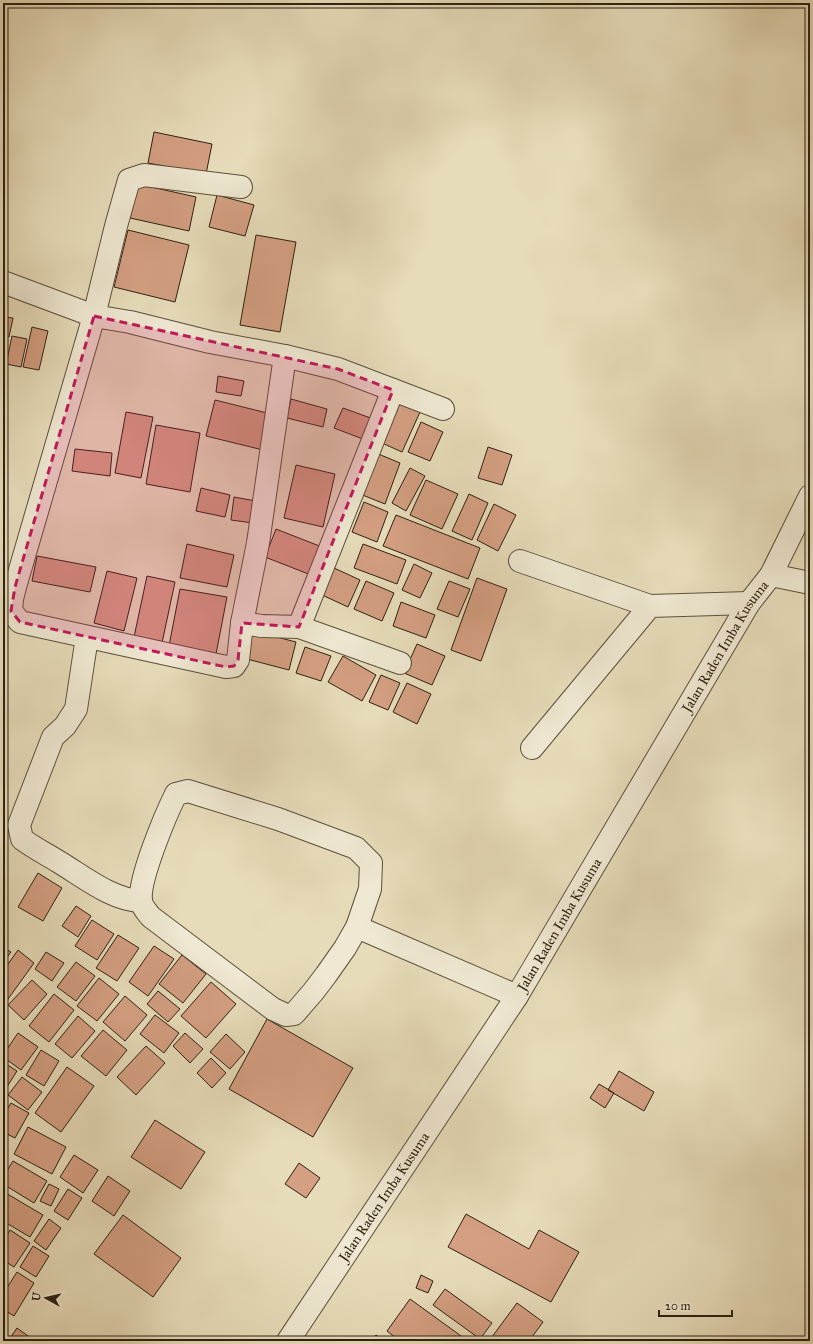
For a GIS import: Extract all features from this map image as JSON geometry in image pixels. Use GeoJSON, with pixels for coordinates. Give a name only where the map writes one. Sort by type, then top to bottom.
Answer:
{"type":"FeatureCollection","features":[{"type":"Feature","properties":{"kind":"street"},"geometry":{"type":"LineString","coordinates":[[241,187],[144,175],[129,180],[94,316],[12,599],[11,611],[20,622],[226,667],[234,666],[238,660],[242,623],[258,543],[285,356]]}},
{"type":"Feature","properties":{"kind":"street"},"geometry":{"type":"LineString","coordinates":[[3,282],[94,316],[130,322],[210,342],[285,356],[338,369],[443,410]]}},
{"type":"Feature","properties":{"kind":"street"},"geometry":{"type":"LineString","coordinates":[[299,627],[393,390]]}},
{"type":"Feature","properties":{"kind":"street","name":"Jalan Raden Imba Kusuma"},"geometry":{"type":"LineString","coordinates":[[288,1341],[517,996],[749,603],[771,575],[810,496]]}},
{"type":"Feature","properties":{"kind":"street"},"geometry":{"type":"LineString","coordinates":[[520,561],[650,606],[749,603]]}},
{"type":"Feature","properties":{"kind":"street"},"geometry":{"type":"LineString","coordinates":[[771,575],[810,583]]}},
{"type":"Feature","properties":{"kind":"street"},"geometry":{"type":"LineString","coordinates":[[532,748],[650,606]]}},
{"type":"Feature","properties":{"kind":"street"},"geometry":{"type":"LineString","coordinates":[[242,623],[262,626],[299,627],[400,663]]}},
{"type":"Feature","properties":{"kind":"street"},"geometry":{"type":"LineString","coordinates":[[88,637],[76,709],[65,726],[53,737],[19,824],[22,839],[79,876],[116,896],[133,901],[142,901]]}},
{"type":"Feature","properties":{"kind":"street"},"geometry":{"type":"LineString","coordinates":[[188,791],[278,819],[356,848],[371,863],[370,889],[357,927],[345,948],[313,992],[294,1014],[286,1015],[273,1009],[151,916],[145,910],[142,901],[142,883],[166,813],[176,794],[188,791]]}},
{"type":"Feature","properties":{"kind":"street"},"geometry":{"type":"LineString","coordinates":[[357,927],[517,996]]}},
{"type":"Feature","properties":{"kind":"highlighted area"},"geometry":{"type":"Polygon","coordinates":[[[94,316],[338,369],[393,390],[299,627],[242,623],[238,660],[234,666],[226,667],[20,622],[11,611],[15,587],[94,316]]]}},
{"type":"Feature","properties":{"kind":"building"},"geometry":{"type":"Polygon","coordinates":[[[154,132],[212,144],[206,174],[148,163],[154,132]]]}},
{"type":"Feature","properties":{"kind":"building"},"geometry":{"type":"Polygon","coordinates":[[[138,184],[196,197],[189,231],[130,218],[138,184]]]}},
{"type":"Feature","properties":{"kind":"building"},"geometry":{"type":"Polygon","coordinates":[[[217,195],[254,205],[245,236],[209,227],[217,195]]]}},
{"type":"Feature","properties":{"kind":"building"},"geometry":{"type":"Polygon","coordinates":[[[128,230],[189,245],[175,302],[114,287],[128,230]]]}},
{"type":"Feature","properties":{"kind":"building"},"geometry":{"type":"Polygon","coordinates":[[[256,235],[296,242],[280,332],[240,325],[256,235]]]}},
{"type":"Feature","properties":{"kind":"building"},"geometry":{"type":"Polygon","coordinates":[[[3,317],[13,318],[9,337],[3,335],[3,317]]]}},
{"type":"Feature","properties":{"kind":"building"},"geometry":{"type":"Polygon","coordinates":[[[32,327],[48,331],[39,370],[23,367],[32,327]]]}},
{"type":"Feature","properties":{"kind":"building"},"geometry":{"type":"Polygon","coordinates":[[[12,336],[27,339],[21,367],[6,364],[12,336]]]}},
{"type":"Feature","properties":{"kind":"building"},"geometry":{"type":"Polygon","coordinates":[[[3,339],[8,340],[3,362],[3,339]]]}},
{"type":"Feature","properties":{"kind":"building"},"geometry":{"type":"Polygon","coordinates":[[[218,376],[244,381],[241,396],[216,392],[218,376]]]}},
{"type":"Feature","properties":{"kind":"building"},"geometry":{"type":"Polygon","coordinates":[[[291,399],[327,409],[323,427],[287,418],[291,399]]]}},
{"type":"Feature","properties":{"kind":"building"},"geometry":{"type":"Polygon","coordinates":[[[215,400],[271,414],[263,450],[206,436],[215,400]]]}},
{"type":"Feature","properties":{"kind":"building"},"geometry":{"type":"Polygon","coordinates":[[[399,402],[420,412],[402,452],[382,443],[399,402]]]}},
{"type":"Feature","properties":{"kind":"building"},"geometry":{"type":"Polygon","coordinates":[[[343,408],[376,420],[368,441],[334,428],[343,408]]]}},
{"type":"Feature","properties":{"kind":"building"},"geometry":{"type":"Polygon","coordinates":[[[126,412],[153,417],[141,478],[115,473],[126,412]]]}},
{"type":"Feature","properties":{"kind":"building"},"geometry":{"type":"Polygon","coordinates":[[[421,422],[443,432],[430,461],[408,452],[421,422]]]}},
{"type":"Feature","properties":{"kind":"building"},"geometry":{"type":"Polygon","coordinates":[[[156,425],[200,433],[190,492],[146,484],[156,425]]]}},
{"type":"Feature","properties":{"kind":"building"},"geometry":{"type":"Polygon","coordinates":[[[488,447],[512,455],[502,485],[478,478],[488,447]]]}},
{"type":"Feature","properties":{"kind":"building"},"geometry":{"type":"Polygon","coordinates":[[[75,449],[112,453],[110,476],[72,471],[75,449]]]}},
{"type":"Feature","properties":{"kind":"building"},"geometry":{"type":"Polygon","coordinates":[[[376,453],[400,463],[385,504],[360,494],[376,453]]]}},
{"type":"Feature","properties":{"kind":"building"},"geometry":{"type":"Polygon","coordinates":[[[296,465],[335,474],[323,527],[284,518],[296,465]]]}},
{"type":"Feature","properties":{"kind":"building"},"geometry":{"type":"Polygon","coordinates":[[[410,468],[425,476],[406,511],[392,503],[410,468]]]}},
{"type":"Feature","properties":{"kind":"building"},"geometry":{"type":"Polygon","coordinates":[[[426,480],[458,494],[442,529],[410,515],[426,480]]]}},
{"type":"Feature","properties":{"kind":"building"},"geometry":{"type":"Polygon","coordinates":[[[201,488],[230,495],[225,517],[196,511],[201,488]]]}},
{"type":"Feature","properties":{"kind":"building"},"geometry":{"type":"Polygon","coordinates":[[[469,494],[488,503],[472,540],[452,531],[469,494]]]}},
{"type":"Feature","properties":{"kind":"building"},"geometry":{"type":"Polygon","coordinates":[[[234,497],[256,501],[253,523],[231,520],[234,497]]]}},
{"type":"Feature","properties":{"kind":"building"},"geometry":{"type":"Polygon","coordinates":[[[364,502],[388,512],[377,542],[352,532],[364,502]]]}},
{"type":"Feature","properties":{"kind":"building"},"geometry":{"type":"Polygon","coordinates":[[[494,504],[516,515],[498,551],[477,540],[494,504]]]}},
{"type":"Feature","properties":{"kind":"building"},"geometry":{"type":"Polygon","coordinates":[[[396,515],[480,548],[468,579],[383,546],[396,515]]]}},
{"type":"Feature","properties":{"kind":"building"},"geometry":{"type":"Polygon","coordinates":[[[276,529],[322,547],[311,575],[265,557],[276,529]]]}},
{"type":"Feature","properties":{"kind":"building"},"geometry":{"type":"Polygon","coordinates":[[[187,544],[234,555],[227,587],[180,578],[187,544]]]}},
{"type":"Feature","properties":{"kind":"building"},"geometry":{"type":"Polygon","coordinates":[[[363,544],[406,560],[397,584],[354,568],[363,544]]]}},
{"type":"Feature","properties":{"kind":"building"},"geometry":{"type":"Polygon","coordinates":[[[37,556],[96,567],[90,592],[32,581],[37,556]]]}},
{"type":"Feature","properties":{"kind":"building"},"geometry":{"type":"Polygon","coordinates":[[[414,564],[432,573],[420,598],[402,590],[414,564]]]}},
{"type":"Feature","properties":{"kind":"building"},"geometry":{"type":"Polygon","coordinates":[[[334,568],[360,580],[348,607],[322,595],[334,568]]]}},
{"type":"Feature","properties":{"kind":"building"},"geometry":{"type":"Polygon","coordinates":[[[107,571],[137,578],[124,631],[94,623],[107,571]]]}},
{"type":"Feature","properties":{"kind":"building"},"geometry":{"type":"Polygon","coordinates":[[[147,576],[175,582],[162,643],[134,637],[147,576]]]}},
{"type":"Feature","properties":{"kind":"building"},"geometry":{"type":"Polygon","coordinates":[[[477,578],[507,589],[481,661],[451,650],[477,578]]]}},
{"type":"Feature","properties":{"kind":"building"},"geometry":{"type":"Polygon","coordinates":[[[366,581],[394,593],[382,621],[354,609],[366,581]]]}},
{"type":"Feature","properties":{"kind":"building"},"geometry":{"type":"Polygon","coordinates":[[[449,581],[470,589],[458,617],[437,609],[449,581]]]}},
{"type":"Feature","properties":{"kind":"building"},"geometry":{"type":"Polygon","coordinates":[[[180,589],[227,597],[216,654],[169,646],[180,589]]]}},
{"type":"Feature","properties":{"kind":"building"},"geometry":{"type":"Polygon","coordinates":[[[401,602],[435,615],[426,638],[393,626],[401,602]]]}},
{"type":"Feature","properties":{"kind":"building"},"geometry":{"type":"Polygon","coordinates":[[[250,630],[296,642],[289,670],[243,658],[250,630]]]}},
{"type":"Feature","properties":{"kind":"building"},"geometry":{"type":"Polygon","coordinates":[[[417,644],[445,656],[432,685],[404,673],[417,644]]]}},
{"type":"Feature","properties":{"kind":"building"},"geometry":{"type":"Polygon","coordinates":[[[305,647],[331,656],[321,681],[296,673],[305,647]]]}},
{"type":"Feature","properties":{"kind":"building"},"geometry":{"type":"Polygon","coordinates":[[[343,656],[376,675],[362,701],[328,682],[343,656]]]}},
{"type":"Feature","properties":{"kind":"building"},"geometry":{"type":"Polygon","coordinates":[[[381,675],[400,683],[388,710],[369,702],[381,675]]]}},
{"type":"Feature","properties":{"kind":"building"},"geometry":{"type":"Polygon","coordinates":[[[407,683],[431,694],[417,724],[393,712],[407,683]]]}},
{"type":"Feature","properties":{"kind":"building"},"geometry":{"type":"Polygon","coordinates":[[[38,873],[62,888],[43,921],[18,907],[38,873]]]}},
{"type":"Feature","properties":{"kind":"building"},"geometry":{"type":"Polygon","coordinates":[[[76,906],[91,916],[78,937],[62,926],[76,906]]]}},
{"type":"Feature","properties":{"kind":"building"},"geometry":{"type":"Polygon","coordinates":[[[92,920],[114,934],[97,960],[75,946],[92,920]]]}},
{"type":"Feature","properties":{"kind":"building"},"geometry":{"type":"Polygon","coordinates":[[[118,935],[139,948],[117,981],[96,968],[118,935]]]}},
{"type":"Feature","properties":{"kind":"building"},"geometry":{"type":"Polygon","coordinates":[[[154,946],[174,959],[148,996],[129,982],[154,946]]]}},
{"type":"Feature","properties":{"kind":"building"},"geometry":{"type":"Polygon","coordinates":[[[3,947],[11,952],[3,963],[3,947]]]}},
{"type":"Feature","properties":{"kind":"building"},"geometry":{"type":"Polygon","coordinates":[[[18,950],[34,963],[3,1006],[3,971],[18,950]]]}},
{"type":"Feature","properties":{"kind":"building"},"geometry":{"type":"Polygon","coordinates":[[[46,952],[64,963],[52,981],[35,969],[46,952]]]}},
{"type":"Feature","properties":{"kind":"building"},"geometry":{"type":"Polygon","coordinates":[[[182,955],[206,974],[183,1003],[159,984],[182,955]]]}},
{"type":"Feature","properties":{"kind":"building"},"geometry":{"type":"Polygon","coordinates":[[[76,962],[95,976],[76,1001],[57,987],[76,962]]]}},
{"type":"Feature","properties":{"kind":"building"},"geometry":{"type":"Polygon","coordinates":[[[99,978],[119,994],[97,1021],[77,1006],[99,978]]]}},
{"type":"Feature","properties":{"kind":"building"},"geometry":{"type":"Polygon","coordinates":[[[32,980],[47,994],[24,1020],[8,1005],[32,980]]]}},
{"type":"Feature","properties":{"kind":"building"},"geometry":{"type":"Polygon","coordinates":[[[211,982],[236,1004],[206,1038],[181,1016],[211,982]]]}},
{"type":"Feature","properties":{"kind":"building"},"geometry":{"type":"Polygon","coordinates":[[[158,991],[180,1009],[168,1022],[147,1004],[158,991]]]}},
{"type":"Feature","properties":{"kind":"building"},"geometry":{"type":"Polygon","coordinates":[[[54,994],[74,1010],[49,1042],[29,1026],[54,994]]]}},
{"type":"Feature","properties":{"kind":"building"},"geometry":{"type":"Polygon","coordinates":[[[125,996],[147,1015],[125,1041],[103,1022],[125,996]]]}},
{"type":"Feature","properties":{"kind":"building"},"geometry":{"type":"Polygon","coordinates":[[[155,1015],[179,1033],[164,1053],[140,1034],[155,1015]]]}},
{"type":"Feature","properties":{"kind":"building"},"geometry":{"type":"Polygon","coordinates":[[[78,1016],[95,1031],[72,1058],[55,1044],[78,1016]]]}},
{"type":"Feature","properties":{"kind":"building"},"geometry":{"type":"Polygon","coordinates":[[[267,1019],[353,1068],[313,1137],[229,1089],[267,1019]]]}},
{"type":"Feature","properties":{"kind":"building"},"geometry":{"type":"Polygon","coordinates":[[[103,1030],[127,1050],[106,1076],[81,1056],[103,1030]]]}},
{"type":"Feature","properties":{"kind":"building"},"geometry":{"type":"Polygon","coordinates":[[[18,1033],[38,1047],[21,1070],[3,1057],[18,1033]]]}},
{"type":"Feature","properties":{"kind":"building"},"geometry":{"type":"Polygon","coordinates":[[[185,1033],[203,1049],[190,1063],[173,1046],[185,1033]]]}},
{"type":"Feature","properties":{"kind":"building"},"geometry":{"type":"Polygon","coordinates":[[[226,1034],[245,1052],[230,1069],[210,1052],[226,1034]]]}},
{"type":"Feature","properties":{"kind":"building"},"geometry":{"type":"Polygon","coordinates":[[[146,1046],[165,1063],[136,1095],[117,1077],[146,1046]]]}},
{"type":"Feature","properties":{"kind":"building"},"geometry":{"type":"Polygon","coordinates":[[[41,1050],[59,1061],[44,1086],[26,1075],[41,1050]]]}},
{"type":"Feature","properties":{"kind":"building"},"geometry":{"type":"Polygon","coordinates":[[[211,1058],[226,1073],[212,1088],[197,1073],[211,1058]]]}},
{"type":"Feature","properties":{"kind":"building"},"geometry":{"type":"Polygon","coordinates":[[[3,1062],[17,1071],[5,1090],[3,1089],[3,1062]]]}},
{"type":"Feature","properties":{"kind":"building"},"geometry":{"type":"Polygon","coordinates":[[[67,1067],[94,1086],[61,1132],[35,1113],[67,1067]]]}},
{"type":"Feature","properties":{"kind":"building"},"geometry":{"type":"Polygon","coordinates":[[[619,1071],[654,1092],[644,1111],[608,1090],[619,1071]]]}},
{"type":"Feature","properties":{"kind":"building"},"geometry":{"type":"Polygon","coordinates":[[[22,1077],[42,1092],[28,1110],[8,1095],[22,1077]]]}},
{"type":"Feature","properties":{"kind":"building"},"geometry":{"type":"Polygon","coordinates":[[[599,1084],[614,1093],[605,1108],[590,1098],[599,1084]]]}},
{"type":"Feature","properties":{"kind":"building"},"geometry":{"type":"Polygon","coordinates":[[[11,1103],[29,1113],[15,1138],[3,1132],[3,1116],[11,1103]]]}},
{"type":"Feature","properties":{"kind":"building"},"geometry":{"type":"Polygon","coordinates":[[[155,1120],[205,1152],[181,1189],[131,1157],[155,1120]]]}},
{"type":"Feature","properties":{"kind":"building"},"geometry":{"type":"Polygon","coordinates":[[[28,1127],[66,1147],[52,1174],[14,1154],[28,1127]]]}},
{"type":"Feature","properties":{"kind":"building"},"geometry":{"type":"Polygon","coordinates":[[[74,1155],[98,1170],[83,1193],[60,1177],[74,1155]]]}},
{"type":"Feature","properties":{"kind":"building"},"geometry":{"type":"Polygon","coordinates":[[[13,1161],[47,1181],[34,1203],[3,1184],[3,1177],[13,1161]]]}},
{"type":"Feature","properties":{"kind":"building"},"geometry":{"type":"Polygon","coordinates":[[[299,1163],[320,1178],[306,1198],[285,1184],[299,1163]]]}},
{"type":"Feature","properties":{"kind":"building"},"geometry":{"type":"Polygon","coordinates":[[[108,1176],[130,1191],[114,1216],[92,1201],[108,1176]]]}},
{"type":"Feature","properties":{"kind":"building"},"geometry":{"type":"Polygon","coordinates":[[[49,1184],[59,1189],[51,1206],[40,1201],[49,1184]]]}},
{"type":"Feature","properties":{"kind":"building"},"geometry":{"type":"Polygon","coordinates":[[[68,1189],[82,1198],[68,1220],[54,1211],[68,1189]]]}},
{"type":"Feature","properties":{"kind":"building"},"geometry":{"type":"Polygon","coordinates":[[[4,1192],[43,1215],[30,1237],[3,1221],[4,1192]]]}},
{"type":"Feature","properties":{"kind":"building"},"geometry":{"type":"Polygon","coordinates":[[[466,1214],[529,1249],[539,1230],[579,1252],[551,1302],[448,1247],[466,1214]]]}},
{"type":"Feature","properties":{"kind":"building"},"geometry":{"type":"Polygon","coordinates":[[[123,1215],[181,1258],[153,1297],[94,1254],[123,1215]]]}},
{"type":"Feature","properties":{"kind":"building"},"geometry":{"type":"Polygon","coordinates":[[[49,1219],[61,1228],[46,1250],[34,1241],[49,1219]]]}},
{"type":"Feature","properties":{"kind":"building"},"geometry":{"type":"Polygon","coordinates":[[[10,1230],[30,1243],[14,1267],[3,1260],[3,1241],[10,1230]]]}},
{"type":"Feature","properties":{"kind":"building"},"geometry":{"type":"Polygon","coordinates":[[[33,1246],[49,1256],[36,1277],[20,1267],[33,1246]]]}},
{"type":"Feature","properties":{"kind":"building"},"geometry":{"type":"Polygon","coordinates":[[[17,1272],[34,1283],[14,1316],[3,1309],[3,1294],[17,1272]]]}},
{"type":"Feature","properties":{"kind":"building"},"geometry":{"type":"Polygon","coordinates":[[[421,1275],[433,1281],[428,1293],[416,1288],[421,1275]]]}},
{"type":"Feature","properties":{"kind":"building"},"geometry":{"type":"Polygon","coordinates":[[[445,1289],[492,1323],[480,1339],[433,1305],[445,1289]]]}},
{"type":"Feature","properties":{"kind":"building"},"geometry":{"type":"Polygon","coordinates":[[[410,1299],[468,1341],[400,1341],[387,1331],[410,1299]]]}},
{"type":"Feature","properties":{"kind":"building"},"geometry":{"type":"Polygon","coordinates":[[[517,1303],[543,1322],[529,1341],[489,1341],[517,1303]]]}},
{"type":"Feature","properties":{"kind":"building"},"geometry":{"type":"Polygon","coordinates":[[[17,1328],[35,1341],[8,1341],[17,1328]]]}},
{"type":"Feature","properties":{"kind":"building"},"geometry":{"type":"Polygon","coordinates":[[[376,1335],[384,1341],[371,1341],[376,1335]]]}}]}
